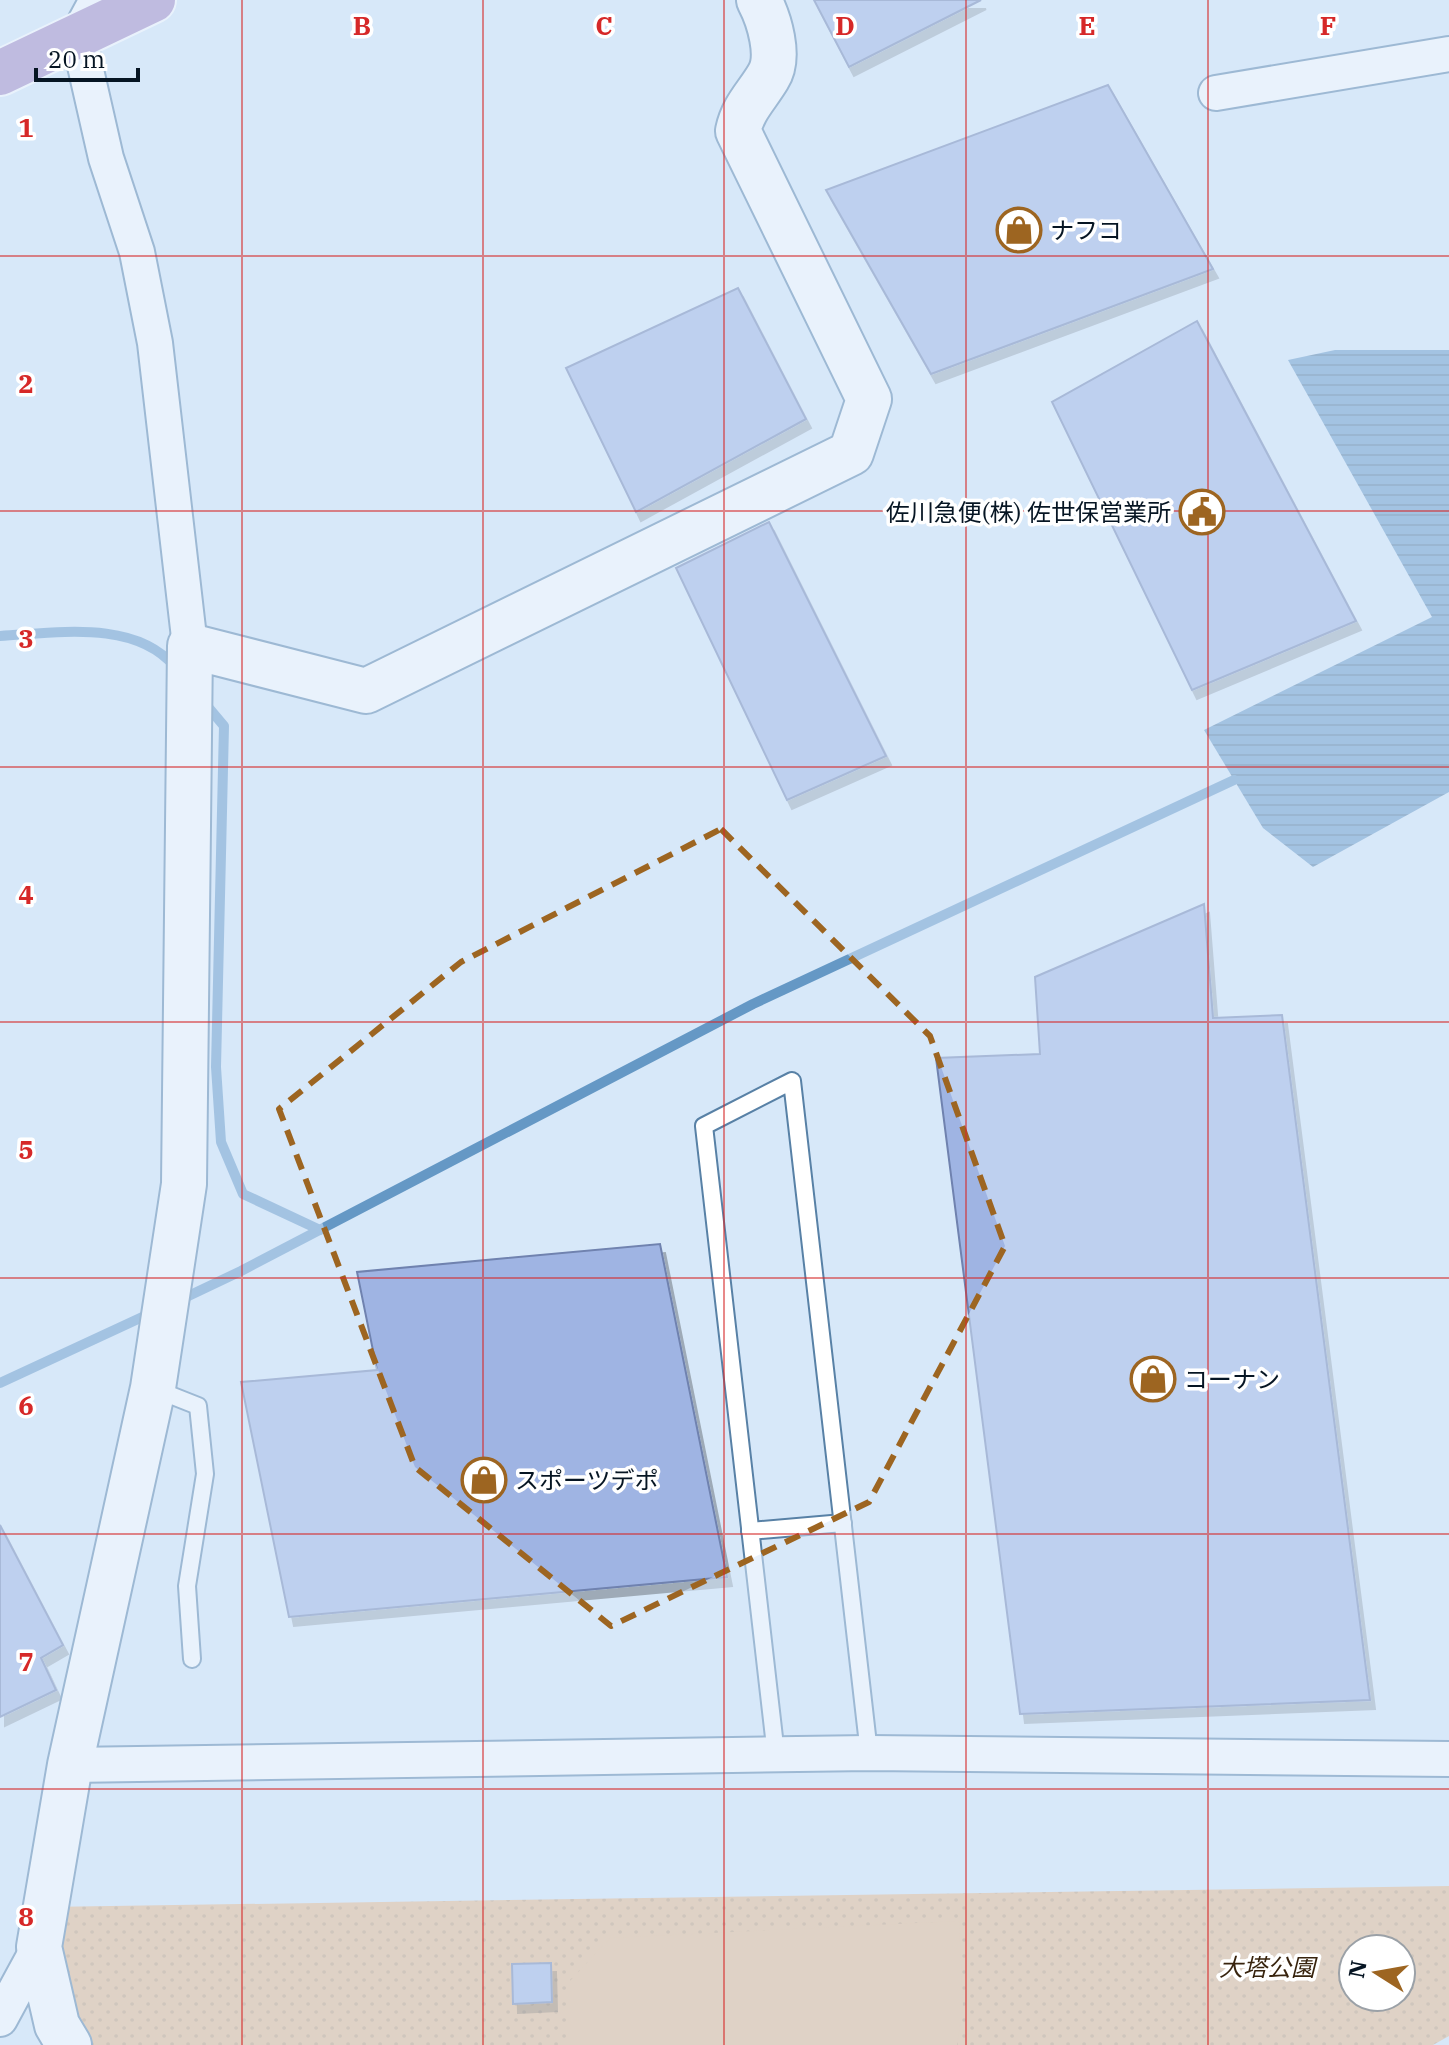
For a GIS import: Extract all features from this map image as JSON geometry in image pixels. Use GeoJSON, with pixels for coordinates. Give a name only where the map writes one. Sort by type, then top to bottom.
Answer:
{"type":"FeatureCollection","features":[{"type":"Feature","properties":{"kind":"highway"},"geometry":{"type":"LineString","coordinates":[[0,73],[87,18],[153,0]]}},
{"type":"Feature","properties":{"kind":"street"},"geometry":{"type":"LineString","coordinates":[[190,646],[366,691],[851,453],[869,399],[738,131],[742,111],[771,74],[772,25],[759,0]]}},
{"type":"Feature","properties":{"kind":"street"},"geometry":{"type":"LineString","coordinates":[[0,2019],[39,1947],[70,1765],[153,1388],[184,1184],[190,646],[155,343],[137,252],[106,158],[87,18]]}},
{"type":"Feature","properties":{"kind":"street"},"geometry":{"type":"LineString","coordinates":[[1216,93],[1449,54]]}},
{"type":"Feature","properties":{"kind":"street"},"geometry":{"type":"LineString","coordinates":[[70,1765],[869,1753],[1449,1759]]}},
{"type":"Feature","properties":{"kind":"street"},"geometry":{"type":"LineString","coordinates":[[39,1947],[57,2025],[69,2045]]}},
{"type":"Feature","properties":{"kind":"lane"},"geometry":{"type":"LineString","coordinates":[[776,1755],[704,1126],[792,1081],[869,1753]]}},
{"type":"Feature","properties":{"kind":"lane"},"geometry":{"type":"LineString","coordinates":[[153,1388],[198,1406],[205,1474],[187,1586],[192,1659]]}},
{"type":"Feature","properties":{"kind":"lane"},"geometry":{"type":"LineString","coordinates":[[750,1531],[843,1523]]}},
{"type":"Feature","properties":{"kind":"highlighted area"},"geometry":{"type":"Polygon","coordinates":[[[721,829],[930,1036],[1005,1246],[869,1502],[611,1626],[415,1467],[279,1109],[461,962],[721,829]]]}},
{"type":"Feature","properties":{"kind":"green space","name":"大塔公園"},"geometry":{"type":"Polygon","coordinates":[[[1449,1886],[1449,2036],[1433,2045],[69,2045],[46,1907],[1449,1886]]]}},
{"type":"Feature","properties":{"kind":"green space"},"geometry":{"type":"Polygon","coordinates":[[[959,1921],[963,2006],[957,2045],[569,2045],[569,1982],[610,1938],[959,1921]]]}},
{"type":"Feature","properties":{"kind":"water"},"geometry":{"type":"Polygon","coordinates":[[[1335,350],[1449,350],[1449,792],[1313,867],[1263,828],[1204,730],[1432,617],[1288,360],[1335,350]]]}},
{"type":"Feature","properties":{"kind":"building"},"geometry":{"type":"Polygon","coordinates":[[[814,0],[981,0],[849,67],[814,0]]]}},
{"type":"Feature","properties":{"kind":"building","name":"ナフコ"},"geometry":{"type":"Polygon","coordinates":[[[1108,85],[1213,269],[931,374],[826,190],[1108,85]]]}},
{"type":"Feature","properties":{"kind":"building"},"geometry":{"type":"Polygon","coordinates":[[[738,288],[806,419],[636,512],[566,368],[738,288]]]}},
{"type":"Feature","properties":{"kind":"building","name":"佐川急便(株) 佐世保営業所"},"geometry":{"type":"Polygon","coordinates":[[[1197,321],[1356,621],[1192,690],[1052,402],[1197,321]]]}},
{"type":"Feature","properties":{"kind":"building"},"geometry":{"type":"Polygon","coordinates":[[[769,522],[886,756],[787,800],[676,568],[769,522]]]}},
{"type":"Feature","properties":{"kind":"building","name":"コーナン"},"geometry":{"type":"Polygon","coordinates":[[[1204,904],[1213,1018],[1282,1015],[1370,1700],[1020,1714],[936,1058],[1040,1054],[1035,977],[1204,904]]]}},
{"type":"Feature","properties":{"kind":"building","name":"スポーツデポ"},"geometry":{"type":"Polygon","coordinates":[[[660,1244],[727,1577],[289,1617],[241,1382],[377,1370],[357,1272],[660,1244]]]}},
{"type":"Feature","properties":{"kind":"building"},"geometry":{"type":"Polygon","coordinates":[[[0,1525],[63,1645],[41,1658],[56,1690],[0,1717],[0,1525]]]}},
{"type":"Feature","properties":{"kind":"building"},"geometry":{"type":"Polygon","coordinates":[[[551,1963],[552,2002],[513,2004],[512,1964],[551,1963]]]}},
{"type":"Feature","properties":{"kind":"waterway"},"geometry":{"type":"LineString","coordinates":[[0,636],[69,632],[117,635],[139,641],[175,667]]}},
{"type":"Feature","properties":{"kind":"waterway"},"geometry":{"type":"LineString","coordinates":[[203,701],[224,726],[216,1067],[221,1142],[243,1194],[320,1230]]}},
{"type":"Feature","properties":{"kind":"waterway"},"geometry":{"type":"LineString","coordinates":[[180,1300],[753,1004],[1234,780]]}},
{"type":"Feature","properties":{"kind":"waterway"},"geometry":{"type":"LineString","coordinates":[[0,1383],[151,1313]]}},
{"type":"Feature","properties":{"kind":"place","name":"ナフコ"},"geometry":{"type":"Point","coordinates":[1019,230]}},
{"type":"Feature","properties":{"kind":"place","name":"佐川急便(株) 佐世保営業所"},"geometry":{"type":"Point","coordinates":[1202,512]}},
{"type":"Feature","properties":{"kind":"place","name":"コーナン"},"geometry":{"type":"Point","coordinates":[1153,1379]}},
{"type":"Feature","properties":{"kind":"place","name":"スポーツデポ"},"geometry":{"type":"Point","coordinates":[484,1480]}}]}
